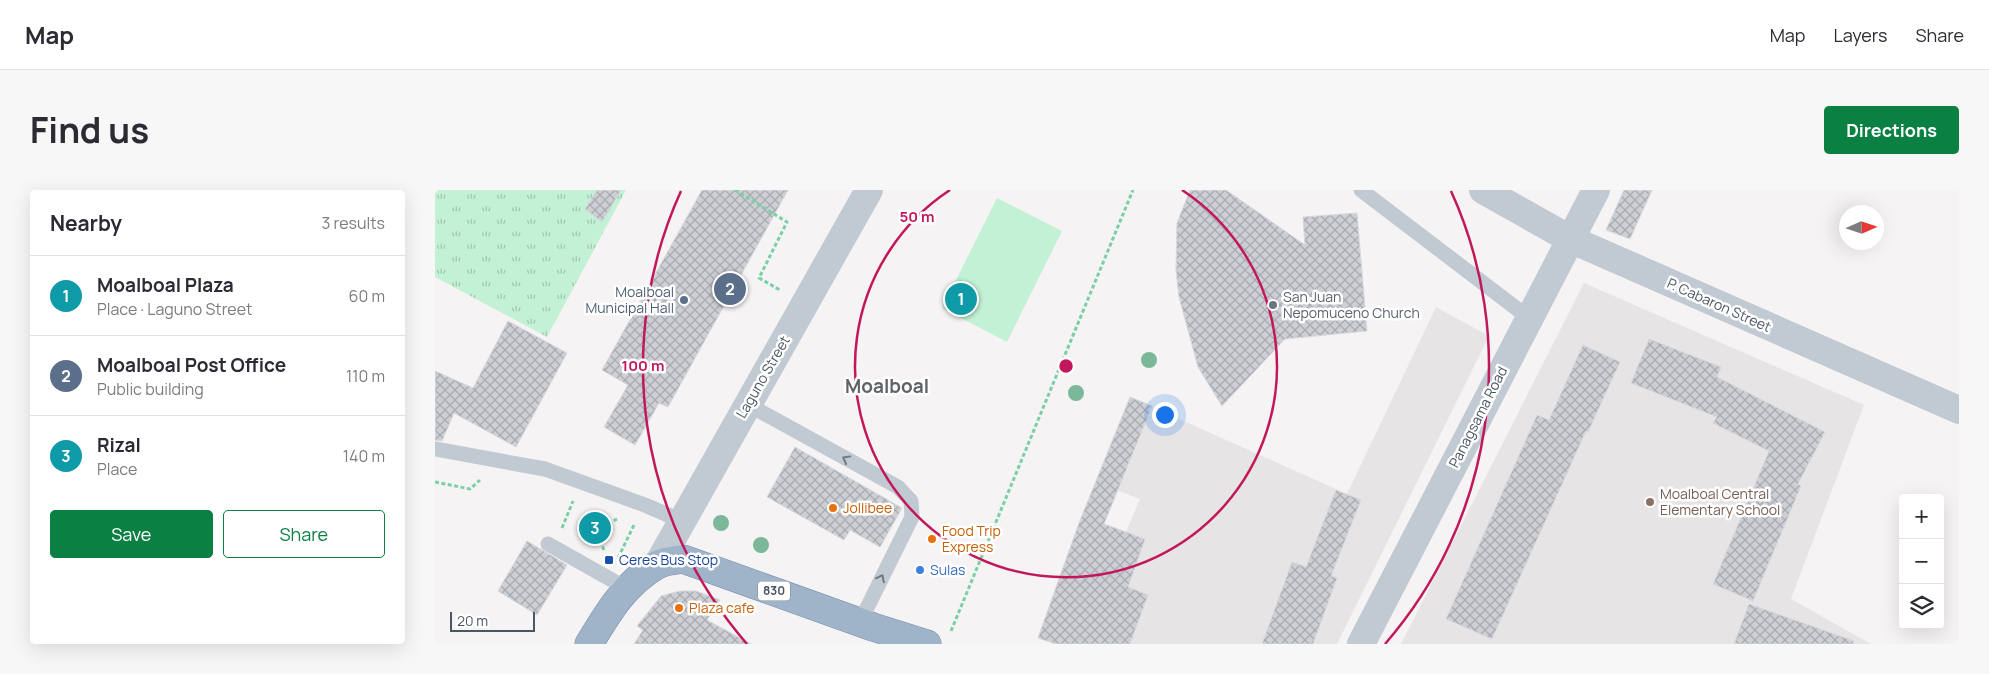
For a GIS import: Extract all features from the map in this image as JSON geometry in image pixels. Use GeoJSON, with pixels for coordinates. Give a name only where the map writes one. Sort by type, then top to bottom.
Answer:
{"type":"FeatureCollection","features":[{"type":"Feature","properties":{"kind":"highway","name":"830"},"geometry":{"type":"LineString","coordinates":[[589,644],[609,611],[626,588],[658,564],[683,559],[860,622],[938,640]]}},
{"type":"Feature","properties":{"kind":"street","name":"Laguno Street"},"geometry":{"type":"LineString","coordinates":[[658,564],[869,190]]}},
{"type":"Feature","properties":{"kind":"street","name":"P. Cabaron Street"},"geometry":{"type":"LineString","coordinates":[[1483,190],[1570,239],[1959,410]]}},
{"type":"Feature","properties":{"kind":"street","name":"Panagsama Road"},"geometry":{"type":"LineString","coordinates":[[1361,644],[1596,190]]}},
{"type":"Feature","properties":{"kind":"lane"},"geometry":{"type":"LineString","coordinates":[[1361,190],[1529,318]]}},
{"type":"Feature","properties":{"kind":"lane"},"geometry":{"type":"LineString","coordinates":[[747,404],[898,487],[911,501],[912,517],[860,622]]}},
{"type":"Feature","properties":{"kind":"lane"},"geometry":{"type":"LineString","coordinates":[[435,449],[545,469],[645,505],[682,521]]}},
{"type":"Feature","properties":{"kind":"lane"},"geometry":{"type":"LineString","coordinates":[[548,544],[626,588]]}},
{"type":"Feature","properties":{"kind":"path"},"geometry":{"type":"LineString","coordinates":[[735,190],[787,222],[759,278],[805,304]]}},
{"type":"Feature","properties":{"kind":"path"},"geometry":{"type":"LineString","coordinates":[[938,640],[1133,190]]}},
{"type":"Feature","properties":{"kind":"path"},"geometry":{"type":"LineString","coordinates":[[560,534],[580,482]]}},
{"type":"Feature","properties":{"kind":"path"},"geometry":{"type":"LineString","coordinates":[[615,563],[645,505]]}},
{"type":"Feature","properties":{"kind":"path"},"geometry":{"type":"LineString","coordinates":[[591,517],[607,524],[601,540],[584,533],[591,517]]}},
{"type":"Feature","properties":{"kind":"shaded area","name":"Moalboal Central Elementary School"},"geometry":{"type":"Polygon","coordinates":[[[1584,283],[1864,405],[1791,599],[1871,644],[1401,644],[1584,283]]]}},
{"type":"Feature","properties":{"kind":"shaded area"},"geometry":{"type":"Polygon","coordinates":[[[1436,307],[1489,336],[1337,644],[1056,644],[1038,638],[1082,515],[1126,532],[1140,499],[1096,482],[1130,397],[1347,494],[1436,307]]]}},
{"type":"Feature","properties":{"kind":"green space"},"geometry":{"type":"Polygon","coordinates":[[[435,190],[626,190],[547,337],[435,277],[435,190]]]}},
{"type":"Feature","properties":{"kind":"green space"},"geometry":{"type":"Polygon","coordinates":[[[997,198],[1062,231],[1007,342],[942,308],[997,198]]]}},
{"type":"Feature","properties":{"kind":"building"},"geometry":{"type":"Polygon","coordinates":[[[597,190],[621,190],[602,222],[585,209],[597,190]]]}},
{"type":"Feature","properties":{"kind":"building","name":"Moalboal Municipal Hall"},"geometry":{"type":"Polygon","coordinates":[[[702,190],[788,190],[668,407],[659,403],[635,445],[604,427],[628,385],[602,370],[702,190]]]}},
{"type":"Feature","properties":{"kind":"building","name":"San Juan Nepomuceno Church"},"geometry":{"type":"Polygon","coordinates":[[[1190,190],[1226,190],[1305,245],[1303,217],[1357,213],[1367,331],[1285,339],[1222,406],[1198,367],[1179,297],[1176,270],[1177,223],[1190,190]]]}},
{"type":"Feature","properties":{"kind":"building"},"geometry":{"type":"Polygon","coordinates":[[[1624,190],[1652,190],[1630,239],[1606,230],[1624,190]]]}},
{"type":"Feature","properties":{"kind":"building"},"geometry":{"type":"Polygon","coordinates":[[[508,321],[567,353],[516,447],[454,413],[442,441],[435,440],[435,371],[473,388],[508,321]]]}},
{"type":"Feature","properties":{"kind":"building"},"geometry":{"type":"Polygon","coordinates":[[[1649,339],[1721,367],[1717,377],[1825,432],[1798,484],[1801,486],[1753,601],[1713,584],[1769,451],[1713,423],[1717,417],[1631,383],[1649,339]]]}},
{"type":"Feature","properties":{"kind":"building"},"geometry":{"type":"Polygon","coordinates":[[[1583,345],[1620,362],[1588,432],[1586,431],[1492,639],[1446,619],[1537,415],[1549,420],[1583,345]]]}},
{"type":"Feature","properties":{"kind":"building"},"geometry":{"type":"Polygon","coordinates":[[[1130,397],[1152,406],[1104,524],[1145,539],[1128,587],[1148,595],[1130,644],[1056,644],[1038,638],[1079,523],[1130,397]]]}},
{"type":"Feature","properties":{"kind":"building"},"geometry":{"type":"Polygon","coordinates":[[[795,447],[902,508],[880,547],[850,530],[844,540],[767,497],[795,447]]]}},
{"type":"Feature","properties":{"kind":"building"},"geometry":{"type":"Polygon","coordinates":[[[1336,490],[1361,500],[1331,576],[1337,578],[1313,644],[1262,644],[1292,562],[1306,567],[1336,490]]]}},
{"type":"Feature","properties":{"kind":"building"},"geometry":{"type":"Polygon","coordinates":[[[527,541],[567,565],[537,615],[498,591],[527,541]]]}},
{"type":"Feature","properties":{"kind":"building"},"geometry":{"type":"Polygon","coordinates":[[[680,591],[696,591],[720,600],[707,620],[751,644],[634,644],[643,630],[637,626],[661,596],[680,591]]]}},
{"type":"Feature","properties":{"kind":"building"},"geometry":{"type":"Polygon","coordinates":[[[1749,604],[1854,641],[1853,644],[1734,644],[1749,604]]]}},
{"type":"Feature","properties":{"kind":"place","name":"Moalboal Post Office"},"geometry":{"type":"Point","coordinates":[730,289]}},
{"type":"Feature","properties":{"kind":"place","name":"Moalboal Plaza"},"geometry":{"type":"Point","coordinates":[961,299]}},
{"type":"Feature","properties":{"kind":"place","name":"Moalboal Municipal Hall"},"geometry":{"type":"Point","coordinates":[684,300]}},
{"type":"Feature","properties":{"kind":"place","name":"San Juan Nepomuceno Church"},"geometry":{"type":"Point","coordinates":[1273,305]}},
{"type":"Feature","properties":{"kind":"place","name":"Moalboal Central Elementary School"},"geometry":{"type":"Point","coordinates":[1650,502]}},
{"type":"Feature","properties":{"kind":"place","name":"Jollibee"},"geometry":{"type":"Point","coordinates":[833,508]}},
{"type":"Feature","properties":{"kind":"place","name":"Rizal"},"geometry":{"type":"Point","coordinates":[595,528]}},
{"type":"Feature","properties":{"kind":"place","name":"Food Trip Express"},"geometry":{"type":"Point","coordinates":[932,539]}},
{"type":"Feature","properties":{"kind":"place","name":"Ceres Bus Stop"},"geometry":{"type":"Point","coordinates":[609,560]}},
{"type":"Feature","properties":{"kind":"place","name":"Sulas"},"geometry":{"type":"Point","coordinates":[920,570]}},
{"type":"Feature","properties":{"kind":"place","name":"Plaza cafe"},"geometry":{"type":"Point","coordinates":[679,608]}},
{"type":"Feature","properties":{"kind":"district","name":"Moalboal"},"geometry":{"type":"Point","coordinates":[887,386]}}]}
